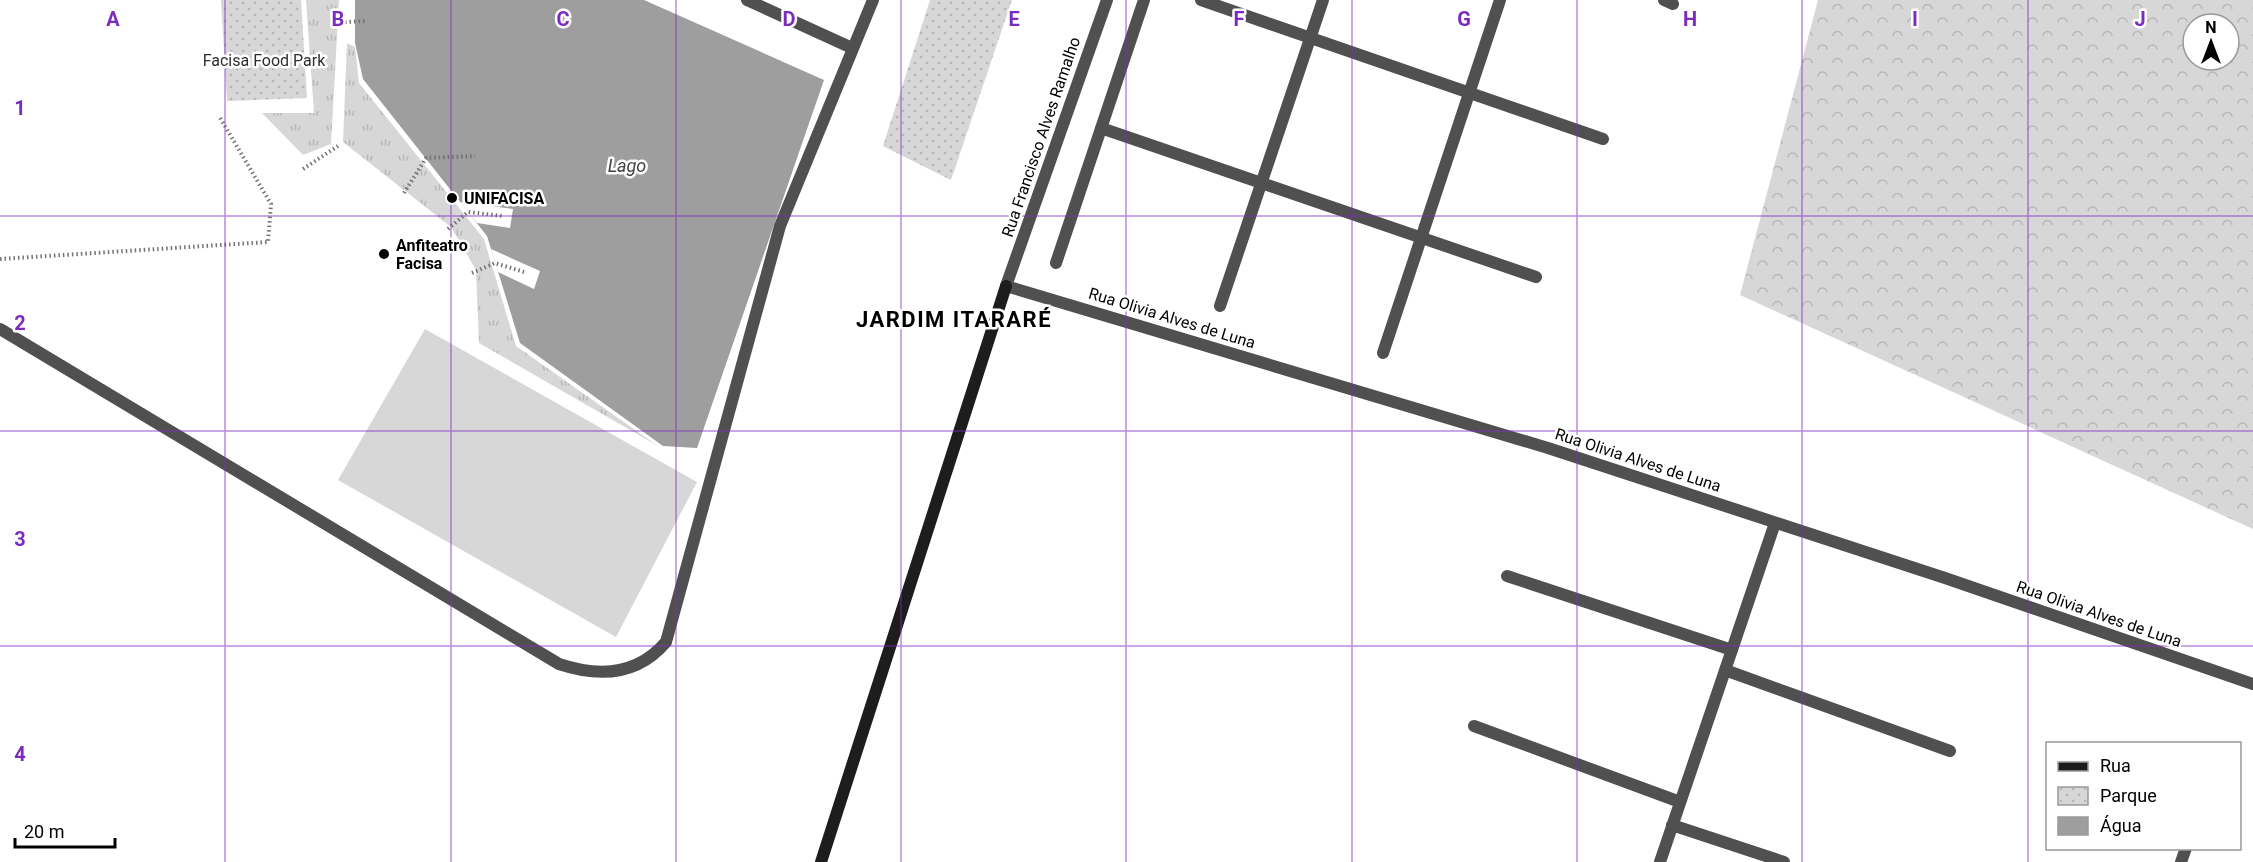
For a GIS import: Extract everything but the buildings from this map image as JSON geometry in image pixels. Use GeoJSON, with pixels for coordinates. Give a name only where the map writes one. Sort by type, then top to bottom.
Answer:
{"type":"FeatureCollection","features":[{"type":"Feature","properties":{"kind":"street"},"geometry":{"type":"LineString","coordinates":[[747,0],[852,48]]}},
{"type":"Feature","properties":{"kind":"street"},"geometry":{"type":"LineString","coordinates":[[0,329],[559,664],[595,674],[618,670],[650,657],[666,642],[780,226],[873,0]]}},
{"type":"Feature","properties":{"kind":"street","name":"Rua Francisco Alves Ramalho"},"geometry":{"type":"LineString","coordinates":[[1006,286],[1107,0]]}},
{"type":"Feature","properties":{"kind":"street"},"geometry":{"type":"LineString","coordinates":[[1056,263],[1144,0]]}},
{"type":"Feature","properties":{"kind":"street"},"geometry":{"type":"LineString","coordinates":[[1201,0],[1603,139]]}},
{"type":"Feature","properties":{"kind":"street"},"geometry":{"type":"LineString","coordinates":[[1220,306],[1323,0]]}},
{"type":"Feature","properties":{"kind":"street"},"geometry":{"type":"LineString","coordinates":[[1383,353],[1500,0]]}},
{"type":"Feature","properties":{"kind":"street"},"geometry":{"type":"LineString","coordinates":[[1101,128],[1536,277]]}},
{"type":"Feature","properties":{"kind":"street"},"geometry":{"type":"LineString","coordinates":[[821,862],[1006,286]]}},
{"type":"Feature","properties":{"kind":"street","name":"Rua Olivia Alves de Luna"},"geometry":{"type":"LineString","coordinates":[[1006,286],[1548,448],[2253,684]]}},
{"type":"Feature","properties":{"kind":"street"},"geometry":{"type":"LineString","coordinates":[[1660,862],[1775,523]]}},
{"type":"Feature","properties":{"kind":"street"},"geometry":{"type":"LineString","coordinates":[[1507,576],[1732,650]]}},
{"type":"Feature","properties":{"kind":"street"},"geometry":{"type":"LineString","coordinates":[[1725,670],[1950,751]]}},
{"type":"Feature","properties":{"kind":"street"},"geometry":{"type":"LineString","coordinates":[[1474,726],[1680,802]]}},
{"type":"Feature","properties":{"kind":"street"},"geometry":{"type":"LineString","coordinates":[[1672,825],[1784,862]]}},
{"type":"Feature","properties":{"kind":"path"},"geometry":{"type":"LineString","coordinates":[[345,22],[366,21]]}},
{"type":"Feature","properties":{"kind":"path"},"geometry":{"type":"LineString","coordinates":[[0,259],[268,242],[271,204],[219,116]]}},
{"type":"Feature","properties":{"kind":"path"},"geometry":{"type":"LineString","coordinates":[[303,169],[338,146]]}},
{"type":"Feature","properties":{"kind":"path"},"geometry":{"type":"LineString","coordinates":[[404,193],[426,158],[475,156]]}},
{"type":"Feature","properties":{"kind":"path"},"geometry":{"type":"LineString","coordinates":[[448,229],[468,212],[503,216]]}},
{"type":"Feature","properties":{"kind":"path"},"geometry":{"type":"LineString","coordinates":[[472,273],[495,262],[524,272]]}},
{"type":"Feature","properties":{"kind":"green space","name":"Facisa Food Park"},"geometry":{"type":"Polygon","coordinates":[[[221,0],[301,0],[307,98],[227,101],[221,0]]]}},
{"type":"Feature","properties":{"kind":"green space"},"geometry":{"type":"Polygon","coordinates":[[[306,0],[339,0],[331,144],[303,155],[262,113],[314,113],[306,0]]]}},
{"type":"Feature","properties":{"kind":"green space"},"geometry":{"type":"Polygon","coordinates":[[[930,0],[1012,0],[951,180],[883,146],[930,0]]]}},
{"type":"Feature","properties":{"kind":"green space"},"geometry":{"type":"Polygon","coordinates":[[[1818,0],[2253,0],[2253,529],[1740,295],[1818,0]]]}},
{"type":"Feature","properties":{"kind":"green space"},"geometry":{"type":"Polygon","coordinates":[[[347,43],[355,47],[359,83],[484,239],[516,346],[658,446],[479,343],[476,270],[451,227],[343,142],[347,43]]]}},
{"type":"Feature","properties":{"kind":"green space"},"geometry":{"type":"Polygon","coordinates":[[[425,329],[697,482],[616,637],[338,480],[425,329]]]}},
{"type":"Feature","properties":{"kind":"water","name":"Lago"},"geometry":{"type":"Polygon","coordinates":[[[355,0],[644,0],[824,80],[697,448],[663,446],[520,343],[487,236],[363,79],[355,43],[355,0]]]}},
{"type":"Feature","properties":{"kind":"pier"},"geometry":{"type":"Polygon","coordinates":[[[460,202],[513,209],[510,228],[477,223],[460,202]]]}},
{"type":"Feature","properties":{"kind":"pier"},"geometry":{"type":"Polygon","coordinates":[[[491,249],[540,271],[534,289],[498,272],[491,249]]]}},
{"type":"Feature","properties":{"kind":"place","name":"UNIFACISA"},"geometry":{"type":"Point","coordinates":[452,198]}},
{"type":"Feature","properties":{"kind":"place","name":"Anfiteatro Facisa"},"geometry":{"type":"Point","coordinates":[384,254]}},
{"type":"Feature","properties":{"kind":"district","name":"JARDIM ITARARÉ"},"geometry":{"type":"Point","coordinates":[954,319]}}]}
